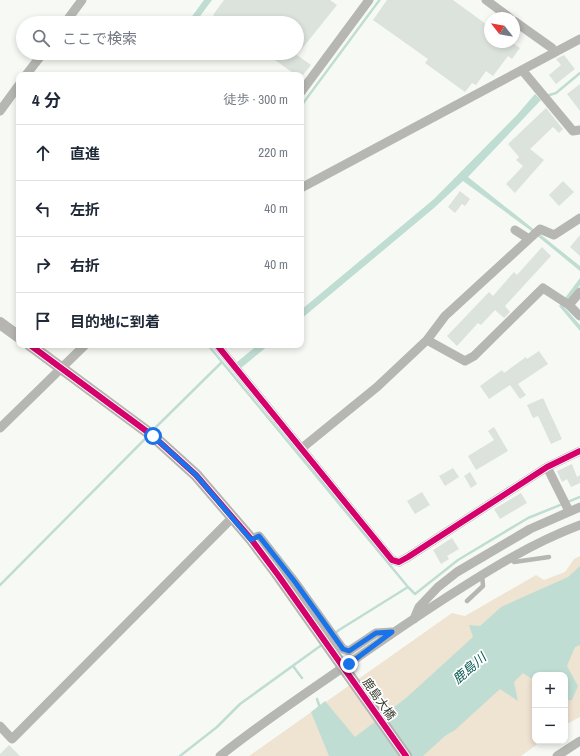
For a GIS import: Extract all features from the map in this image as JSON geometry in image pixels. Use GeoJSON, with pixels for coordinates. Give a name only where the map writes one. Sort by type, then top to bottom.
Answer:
{"type":"FeatureCollection","features":[{"type":"Feature","properties":{"kind":"street"},"geometry":{"type":"LineString","coordinates":[[70,16],[82,0]]}},
{"type":"Feature","properties":{"kind":"street"},"geometry":{"type":"LineString","coordinates":[[304,88],[369,0]]}},
{"type":"Feature","properties":{"kind":"street"},"geometry":{"type":"LineString","coordinates":[[489,3],[502,12]]}},
{"type":"Feature","properties":{"kind":"street"},"geometry":{"type":"LineString","coordinates":[[520,25],[552,48],[554,53]]}},
{"type":"Feature","properties":{"kind":"street"},"geometry":{"type":"LineString","coordinates":[[304,186],[580,39]]}},
{"type":"Feature","properties":{"kind":"street"},"geometry":{"type":"LineString","coordinates":[[28,72],[38,60]]}},
{"type":"Feature","properties":{"kind":"street"},"geometry":{"type":"LineString","coordinates":[[522,70],[573,131],[580,130]]}},
{"type":"Feature","properties":{"kind":"street"},"geometry":{"type":"LineString","coordinates":[[0,111],[16,89]]}},
{"type":"Feature","properties":{"kind":"street"},"geometry":{"type":"LineString","coordinates":[[302,448],[377,387],[427,340],[445,316],[540,229],[554,235],[580,218]]}},
{"type":"Feature","properties":{"kind":"street"},"geometry":{"type":"LineString","coordinates":[[515,230],[530,238]]}},
{"type":"Feature","properties":{"kind":"street"},"geometry":{"type":"LineString","coordinates":[[427,340],[465,361],[474,356],[543,288],[569,305],[580,316]]}},
{"type":"Feature","properties":{"kind":"street"},"geometry":{"type":"LineString","coordinates":[[569,305],[580,292]]}},
{"type":"Feature","properties":{"kind":"street"},"geometry":{"type":"LineString","coordinates":[[0,323],[16,335]]}},
{"type":"Feature","properties":{"kind":"street","name":"鹿島大橋"},"geometry":{"type":"LineString","coordinates":[[34,348],[153,436],[196,475],[233,517],[278,575],[406,756]]}},
{"type":"Feature","properties":{"kind":"street"},"geometry":{"type":"LineString","coordinates":[[0,428],[81,348]]}},
{"type":"Feature","properties":{"kind":"street"},"geometry":{"type":"LineString","coordinates":[[219,348],[392,560],[399,562],[547,467],[580,451]]}},
{"type":"Feature","properties":{"kind":"street"},"geometry":{"type":"LineString","coordinates":[[547,467],[568,509]]}},
{"type":"Feature","properties":{"kind":"street"},"geometry":{"type":"LineString","coordinates":[[414,619],[419,607],[438,587],[457,572],[530,529],[568,509],[580,507]]}},
{"type":"Feature","properties":{"kind":"street"},"geometry":{"type":"LineString","coordinates":[[0,726],[12,739],[233,517]]}},
{"type":"Feature","properties":{"kind":"street"},"geometry":{"type":"LineString","coordinates":[[220,756],[244,737],[392,632],[482,574],[510,558],[565,531],[580,526]]}},
{"type":"Feature","properties":{"kind":"street"},"geometry":{"type":"LineString","coordinates":[[251,540],[259,536],[295,582],[343,649],[349,651],[376,633],[392,632]]}},
{"type":"Feature","properties":{"kind":"street"},"geometry":{"type":"LineString","coordinates":[[557,756],[580,741]]}},
{"type":"Feature","properties":{"kind":"lane"},"geometry":{"type":"LineString","coordinates":[[510,558],[514,562],[549,557]]}},
{"type":"Feature","properties":{"kind":"lane"},"geometry":{"type":"LineString","coordinates":[[466,601],[483,586],[482,574]]}},
{"type":"Feature","properties":{"kind":"shaded area"},"geometry":{"type":"Polygon","coordinates":[[[580,556],[580,580],[351,756],[249,756],[452,613],[465,616],[536,575],[544,580],[565,572],[574,559],[580,556]]]}},
{"type":"Feature","properties":{"kind":"shaded area"},"geometry":{"type":"Polygon","coordinates":[[[580,607],[580,717],[568,723],[568,672],[532,672],[532,744],[538,744],[521,756],[392,756],[580,607]]]}},
{"type":"Feature","properties":{"kind":"water"},"geometry":{"type":"Polygon","coordinates":[[[204,0],[212,0],[200,16],[192,16],[204,0]]]}},
{"type":"Feature","properties":{"kind":"water"},"geometry":{"type":"Polygon","coordinates":[[[378,0],[381,0],[304,104],[304,100],[378,0]]]}},
{"type":"Feature","properties":{"kind":"water"},"geometry":{"type":"Polygon","coordinates":[[[535,94],[541,100],[468,177],[580,266],[580,271],[530,230],[463,181],[434,208],[304,316],[304,307],[434,199],[516,116],[535,94]]]}},
{"type":"Feature","properties":{"kind":"water"},"geometry":{"type":"Polygon","coordinates":[[[580,278],[580,285],[564,307],[580,325],[580,331],[559,306],[580,278]]]}},
{"type":"Feature","properties":{"kind":"water"},"geometry":{"type":"Polygon","coordinates":[[[254,348],[265,348],[241,368],[237,362],[254,348]]]}},
{"type":"Feature","properties":{"kind":"water","name":"鹿島川"},"geometry":{"type":"Polygon","coordinates":[[[580,566],[580,645],[575,647],[567,666],[578,686],[572,700],[568,701],[568,672],[532,672],[532,679],[523,673],[514,682],[518,701],[500,689],[455,730],[445,736],[423,756],[329,756],[311,712],[325,701],[355,737],[406,698],[473,637],[469,625],[480,626],[501,607],[568,577],[580,566]]]}},
{"type":"Feature","properties":{"kind":"building"},"geometry":{"type":"Polygon","coordinates":[[[224,0],[330,0],[337,5],[304,46],[304,16],[213,15],[224,0]]]}},
{"type":"Feature","properties":{"kind":"building"},"geometry":{"type":"Polygon","coordinates":[[[387,0],[453,0],[484,23],[484,48],[520,48],[512,59],[508,56],[493,76],[486,71],[476,85],[472,83],[465,92],[425,63],[428,59],[373,20],[387,0]]]}},
{"type":"Feature","properties":{"kind":"building"},"geometry":{"type":"Polygon","coordinates":[[[564,55],[575,69],[556,84],[549,75],[561,65],[556,59],[564,55]]]}},
{"type":"Feature","properties":{"kind":"building"},"geometry":{"type":"Polygon","coordinates":[[[275,60],[304,60],[311,65],[304,74],[304,72],[292,72],[275,60]]]}},
{"type":"Feature","properties":{"kind":"building"},"geometry":{"type":"Polygon","coordinates":[[[580,84],[580,111],[567,94],[580,84]]]}},
{"type":"Feature","properties":{"kind":"building"},"geometry":{"type":"Polygon","coordinates":[[[546,108],[563,129],[559,133],[553,127],[530,149],[544,160],[515,193],[506,184],[523,166],[516,160],[519,157],[508,144],[546,108]]]}},
{"type":"Feature","properties":{"kind":"building"},"geometry":{"type":"Polygon","coordinates":[[[563,181],[574,192],[559,206],[549,195],[563,181]]]}},
{"type":"Feature","properties":{"kind":"building"},"geometry":{"type":"Polygon","coordinates":[[[460,191],[470,199],[465,206],[462,204],[455,213],[448,207],[460,191]]]}},
{"type":"Feature","properties":{"kind":"building"},"geometry":{"type":"Polygon","coordinates":[[[580,235],[580,256],[570,247],[580,235]]]}},
{"type":"Feature","properties":{"kind":"building"},"geometry":{"type":"Polygon","coordinates":[[[542,247],[551,256],[505,306],[510,312],[504,318],[495,310],[481,325],[478,323],[457,346],[447,336],[489,292],[493,296],[514,272],[517,275],[542,247]]]}},
{"type":"Feature","properties":{"kind":"building"},"geometry":{"type":"Polygon","coordinates":[[[539,351],[548,364],[518,384],[526,395],[520,399],[510,385],[489,399],[480,386],[502,370],[504,373],[526,357],[527,359],[539,351]]]}},
{"type":"Feature","properties":{"kind":"building"},"geometry":{"type":"Polygon","coordinates":[[[543,398],[562,439],[551,444],[538,416],[533,418],[527,405],[543,398]]]}},
{"type":"Feature","properties":{"kind":"building"},"geometry":{"type":"Polygon","coordinates":[[[494,427],[508,451],[476,470],[468,456],[494,440],[488,431],[494,427]]]}},
{"type":"Feature","properties":{"kind":"building"},"geometry":{"type":"Polygon","coordinates":[[[572,464],[577,477],[580,475],[580,483],[571,487],[567,479],[562,482],[557,471],[572,464]]]}},
{"type":"Feature","properties":{"kind":"building"},"geometry":{"type":"Polygon","coordinates":[[[453,468],[459,477],[445,486],[439,476],[453,468]]]}},
{"type":"Feature","properties":{"kind":"building"},"geometry":{"type":"Polygon","coordinates":[[[470,472],[477,484],[471,488],[464,476],[470,472]]]}},
{"type":"Feature","properties":{"kind":"building"},"geometry":{"type":"Polygon","coordinates":[[[422,492],[430,505],[415,514],[407,501],[422,492]]]}},
{"type":"Feature","properties":{"kind":"building"},"geometry":{"type":"Polygon","coordinates":[[[521,493],[527,503],[500,519],[494,509],[521,493]]]}},
{"type":"Feature","properties":{"kind":"building"},"geometry":{"type":"Polygon","coordinates":[[[452,538],[459,549],[447,556],[449,559],[441,564],[433,550],[452,538]]]}},
{"type":"Feature","properties":{"kind":"building"},"geometry":{"type":"Polygon","coordinates":[[[9,745],[20,756],[0,756],[0,754],[9,745]]]}},
{"type":"Feature","properties":{"kind":"waterway"},"geometry":{"type":"LineString","coordinates":[[546,96],[556,93],[580,73]]}},
{"type":"Feature","properties":{"kind":"waterway"},"geometry":{"type":"LineString","coordinates":[[210,348],[408,587]]}},
{"type":"Feature","properties":{"kind":"waterway"},"geometry":{"type":"LineString","coordinates":[[154,429],[222,362]]}},
{"type":"Feature","properties":{"kind":"waterway"},"geometry":{"type":"LineString","coordinates":[[0,585],[144,440]]}},
{"type":"Feature","properties":{"kind":"waterway"},"geometry":{"type":"LineString","coordinates":[[334,634],[408,587],[415,594],[458,560],[528,518],[580,497]]}},
{"type":"Feature","properties":{"kind":"waterway"},"geometry":{"type":"LineString","coordinates":[[180,756],[217,727],[240,704],[323,644]]}},
{"type":"Feature","properties":{"kind":"waterway"},"geometry":{"type":"LineString","coordinates":[[293,666],[302,678]]}},
{"type":"Feature","properties":{"kind":"waterway"},"geometry":{"type":"LineString","coordinates":[[317,699],[320,708]]}},
{"type":"Feature","properties":{"kind":"cycle path"},"geometry":{"type":"LineString","coordinates":[[34,348],[153,436],[196,475],[251,539],[278,575],[406,756]]}},
{"type":"Feature","properties":{"kind":"cycle path"},"geometry":{"type":"LineString","coordinates":[[219,348],[392,560],[399,562],[547,467],[580,451]]}},
{"type":"Feature","properties":{"kind":"route"},"geometry":{"type":"LineString","coordinates":[[153,436],[196,475],[251,540],[259,536],[295,582],[343,649],[349,651],[376,633],[392,632],[349,664]]}}]}
